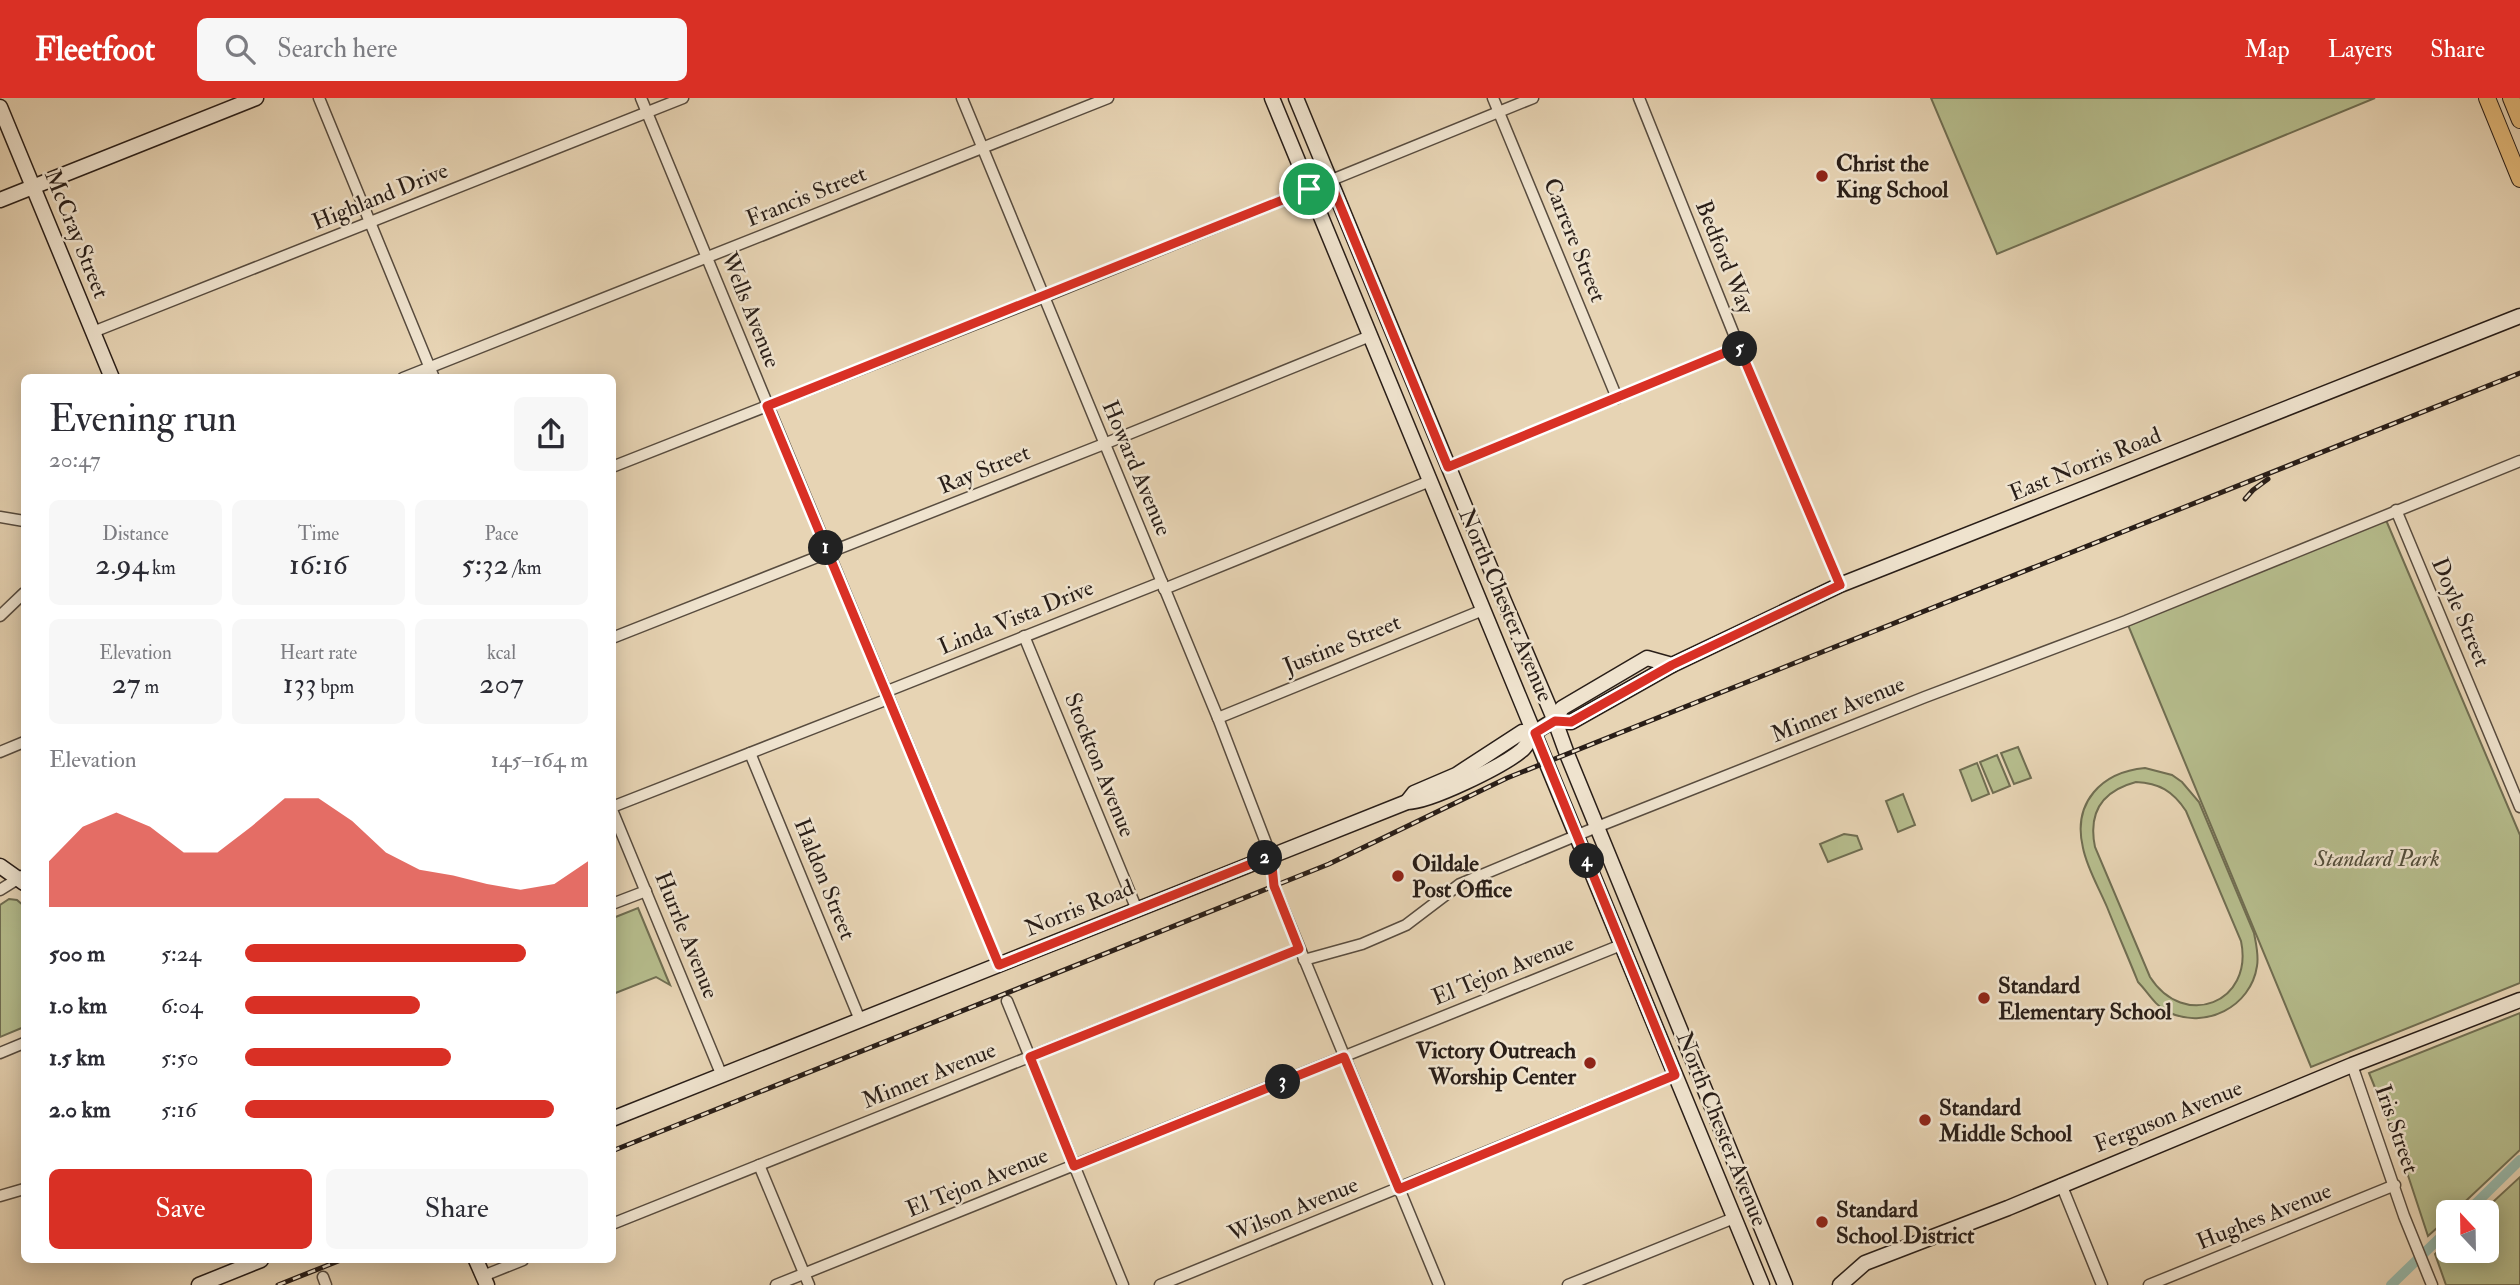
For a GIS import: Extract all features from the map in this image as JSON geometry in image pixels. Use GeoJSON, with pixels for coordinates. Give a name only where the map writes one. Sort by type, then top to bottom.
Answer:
{"type":"FeatureCollection","features":[{"type":"Feature","properties":{"kind":"main road"},"geometry":{"type":"LineString","coordinates":[[2487,98],[2520,179]]}},
{"type":"Feature","properties":{"kind":"main road"},"geometry":{"type":"LineString","coordinates":[[2511,98],[2520,120]]}},
{"type":"Feature","properties":{"kind":"street"},"geometry":{"type":"LineString","coordinates":[[0,200],[257,98]]}},
{"type":"Feature","properties":{"kind":"street"},"geometry":{"type":"LineString","coordinates":[[319,98],[432,373]]}},
{"type":"Feature","properties":{"kind":"street","name":"Wells Avenue"},"geometry":{"type":"LineString","coordinates":[[641,98],[999,965]]}},
{"type":"Feature","properties":{"kind":"street","name":"Highland Drive"},"geometry":{"type":"LineString","coordinates":[[93,332],[683,98]]}},
{"type":"Feature","properties":{"kind":"street","name":"Howard Avenue"},"geometry":{"type":"LineString","coordinates":[[962,98],[1218,718],[1271,856],[1274,886],[1438,1285]]}},
{"type":"Feature","properties":{"kind":"street","name":"Francis Street"},"geometry":{"type":"LineString","coordinates":[[432,373],[707,258],[1108,98]]}},
{"type":"Feature","properties":{"kind":"street","name":"North Chester Avenue"},"geometry":{"type":"LineString","coordinates":[[1272,98],[1762,1285]]}},
{"type":"Feature","properties":{"kind":"street","name":"North Chester Avenue"},"geometry":{"type":"LineString","coordinates":[[1296,98],[1555,721],[1785,1285]]}},
{"type":"Feature","properties":{"kind":"street","name":"Carrere Street"},"geometry":{"type":"LineString","coordinates":[[1493,98],[1617,398]]}},
{"type":"Feature","properties":{"kind":"street"},"geometry":{"type":"LineString","coordinates":[[616,465],[1044,297],[1533,98]]}},
{"type":"Feature","properties":{"kind":"street","name":"Bedford Way"},"geometry":{"type":"LineString","coordinates":[[1639,98],[1739,347],[1840,585]]}},
{"type":"Feature","properties":{"kind":"street","name":"McCray Street"},"geometry":{"type":"LineString","coordinates":[[0,107],[110,374]]}},
{"type":"Feature","properties":{"kind":"street","name":"East Norris Road"},"geometry":{"type":"LineString","coordinates":[[1535,733],[1555,721],[1571,722],[1672,665],[1840,585],[2520,317]]}},
{"type":"Feature","properties":{"kind":"street","name":"Ray Street"},"geometry":{"type":"LineString","coordinates":[[616,636],[1370,336]]}},
{"type":"Feature","properties":{"kind":"street"},"geometry":{"type":"LineString","coordinates":[[1413,440],[1437,466],[1448,467],[1739,347]]}},
{"type":"Feature","properties":{"kind":"street","name":"Minner Avenue"},"geometry":{"type":"LineString","coordinates":[[1304,960],[1362,943],[1406,925],[1460,884],[1597,827],[1925,696],[2126,621],[2520,461]]}},
{"type":"Feature","properties":{"kind":"street","name":"Linda Vista Drive"},"geometry":{"type":"LineString","coordinates":[[616,807],[1024,636],[1430,481]]}},
{"type":"Feature","properties":{"kind":"street","name":"Doyle Street"},"geometry":{"type":"LineString","coordinates":[[2396,510],[2520,807]]}},
{"type":"Feature","properties":{"kind":"street"},"geometry":{"type":"LineString","coordinates":[[0,517],[21,521]]}},
{"type":"Feature","properties":{"kind":"street"},"geometry":{"type":"LineString","coordinates":[[0,616],[21,596]]}},
{"type":"Feature","properties":{"kind":"street","name":"Justine Street"},"geometry":{"type":"LineString","coordinates":[[1218,718],[1483,610]]}},
{"type":"Feature","properties":{"kind":"street","name":"Stockton Avenue"},"geometry":{"type":"LineString","coordinates":[[1024,636],[1137,910]]}},
{"type":"Feature","properties":{"kind":"street","name":"Norris Road"},"geometry":{"type":"LineString","coordinates":[[616,1117],[1271,856],[1407,803],[1420,802],[1461,784],[1523,750],[1535,733]]}},
{"type":"Feature","properties":{"kind":"street"},"geometry":{"type":"LineString","coordinates":[[0,752],[21,743]]}},
{"type":"Feature","properties":{"kind":"street","name":"Haldon Street"},"geometry":{"type":"LineString","coordinates":[[750,753],[860,1020]]}},
{"type":"Feature","properties":{"kind":"street","name":"Hurrle Avenue"},"geometry":{"type":"LineString","coordinates":[[616,819],[722,1076]]}},
{"type":"Feature","properties":{"kind":"street"},"geometry":{"type":"LineString","coordinates":[[0,866],[21,877]]}},
{"type":"Feature","properties":{"kind":"street"},"geometry":{"type":"LineString","coordinates":[[0,890],[21,879]]}},
{"type":"Feature","properties":{"kind":"street"},"geometry":{"type":"LineString","coordinates":[[616,902],[646,891]]}},
{"type":"Feature","properties":{"kind":"street","name":"El Tejon Avenue"},"geometry":{"type":"LineString","coordinates":[[776,1285],[1621,945]]}},
{"type":"Feature","properties":{"kind":"street","name":"Minner Avenue"},"geometry":{"type":"LineString","coordinates":[[616,1222],[1299,949]]}},
{"type":"Feature","properties":{"kind":"street","name":"Ferguson Avenue"},"geometry":{"type":"LineString","coordinates":[[1839,1285],[1865,1263],[2008,1208],[2352,1065],[2520,1000]]}},
{"type":"Feature","properties":{"kind":"street"},"geometry":{"type":"LineString","coordinates":[[1007,1001],[1123,1285]]}},
{"type":"Feature","properties":{"kind":"street"},"geometry":{"type":"LineString","coordinates":[[0,1053],[21,1044]]}},
{"type":"Feature","properties":{"kind":"street","name":"Iris Street"},"geometry":{"type":"LineString","coordinates":[[2352,1065],[2410,1232],[2432,1285]]}},
{"type":"Feature","properties":{"kind":"street","name":"Wilson Avenue"},"geometry":{"type":"LineString","coordinates":[[1160,1285],[1675,1075]]}},
{"type":"Feature","properties":{"kind":"street"},"geometry":{"type":"LineString","coordinates":[[759,1165],[808,1285]]}},
{"type":"Feature","properties":{"kind":"street"},"geometry":{"type":"LineString","coordinates":[[2061,1184],[2102,1285]]}},
{"type":"Feature","properties":{"kind":"street","name":"Hughes Avenue"},"geometry":{"type":"LineString","coordinates":[[2150,1285],[2395,1185]]}},
{"type":"Feature","properties":{"kind":"street"},"geometry":{"type":"LineString","coordinates":[[0,1196],[21,1190]]}},
{"type":"Feature","properties":{"kind":"street"},"geometry":{"type":"LineString","coordinates":[[1568,1285],[1734,1217]]}},
{"type":"Feature","properties":{"kind":"street"},"geometry":{"type":"LineString","coordinates":[[199,1285],[251,1263]]}},
{"type":"Feature","properties":{"kind":"street"},"geometry":{"type":"LineString","coordinates":[[477,1263],[485,1280],[517,1263]]}},
{"type":"Feature","properties":{"kind":"green space"},"geometry":{"type":"Polygon","coordinates":[[[1931,98],[2375,98],[1997,254],[1931,98]]]}},
{"type":"Feature","properties":{"kind":"green space","name":"Standard Park"},"geometry":{"type":"Polygon","coordinates":[[[2383,513],[2520,835],[2520,983],[2311,1067],[2128,625],[2383,513]]]}},
{"type":"Feature","properties":{"kind":"green space"},"geometry":{"type":"Polygon","coordinates":[[[2018,747],[2031,778],[2014,784],[2001,753],[2018,747]]]}},
{"type":"Feature","properties":{"kind":"green space"},"geometry":{"type":"Polygon","coordinates":[[[1997,755],[2010,786],[1993,793],[1980,762],[1997,755]]]}},
{"type":"Feature","properties":{"kind":"green space"},"geometry":{"type":"Polygon","coordinates":[[[1977,763],[1989,794],[1972,801],[1960,770],[1977,763]]]}},
{"type":"Feature","properties":{"kind":"green space"},"geometry":{"type":"Polygon","coordinates":[[[2145,768],[2172,775],[2182,782],[2199,802],[2254,933],[2258,958],[2253,980],[2236,1003],[2211,1016],[2182,1017],[2168,1012],[2155,1002],[2138,982],[2087,863],[2081,832],[2086,804],[2104,783],[2130,771],[2145,768]],[[2136,782],[2114,791],[2100,805],[2094,824],[2095,847],[2150,977],[2164,993],[2180,1002],[2197,1005],[2213,1002],[2227,994],[2237,980],[2242,963],[2241,941],[2186,811],[2165,789],[2136,782]]]}},
{"type":"Feature","properties":{"kind":"green space"},"geometry":{"type":"Polygon","coordinates":[[[1903,794],[1915,825],[1898,832],[1886,801],[1903,794]]]}},
{"type":"Feature","properties":{"kind":"green space"},"geometry":{"type":"Polygon","coordinates":[[[1844,834],[1857,836],[1862,849],[1828,862],[1820,844],[1844,834]]]}},
{"type":"Feature","properties":{"kind":"green space"},"geometry":{"type":"Polygon","coordinates":[[[9,899],[21,903],[21,1028],[0,1037],[0,905],[9,899]]]}},
{"type":"Feature","properties":{"kind":"green space"},"geometry":{"type":"Polygon","coordinates":[[[638,908],[670,985],[656,977],[616,993],[616,917],[638,908]]]}},
{"type":"Feature","properties":{"kind":"green space"},"geometry":{"type":"Polygon","coordinates":[[[2520,1013],[2520,1150],[2467,1200],[2436,1200],[2436,1229],[2428,1236],[2396,1139],[2369,1073],[2520,1013]]]}},
{"type":"Feature","properties":{"kind":"green space"},"geometry":{"type":"Polygon","coordinates":[[[2520,1177],[2520,1285],[2446,1285],[2439,1264],[2499,1264],[2499,1200],[2495,1200],[2520,1177]]]}},
{"type":"Feature","properties":{"kind":"waterway"},"geometry":{"type":"LineString","coordinates":[[2479,1200],[2520,1160]]}},
{"type":"Feature","properties":{"kind":"waterway"},"geometry":{"type":"LineString","coordinates":[[2391,1285],[2436,1242]]}},
{"type":"Feature","properties":{"kind":"railway"},"geometry":{"type":"LineString","coordinates":[[616,1149],[1329,864],[1507,778],[2520,373]]}},
{"type":"Feature","properties":{"kind":"railway"},"geometry":{"type":"LineString","coordinates":[[2245,499],[2268,479]]}},
{"type":"Feature","properties":{"kind":"railway"},"geometry":{"type":"LineString","coordinates":[[278,1285],[333,1263]]}},
{"type":"Feature","properties":{"kind":"place","name":"Christ the King School"},"geometry":{"type":"Point","coordinates":[1822,176]}},
{"type":"Feature","properties":{"kind":"place","name":"Oildale Post Office"},"geometry":{"type":"Point","coordinates":[1398,876]}},
{"type":"Feature","properties":{"kind":"place","name":"Standard Elementary School"},"geometry":{"type":"Point","coordinates":[1984,998]}},
{"type":"Feature","properties":{"kind":"place","name":"Victory Outreach Worship Center"},"geometry":{"type":"Point","coordinates":[1590,1063]}},
{"type":"Feature","properties":{"kind":"place","name":"Standard Middle School"},"geometry":{"type":"Point","coordinates":[1925,1120]}},
{"type":"Feature","properties":{"kind":"place","name":"Standard School District"},"geometry":{"type":"Point","coordinates":[1822,1222]}},
{"type":"Feature","properties":{"kind":"route"},"geometry":{"type":"LineString","coordinates":[[1330,181],[1448,467],[1739,347],[1840,585],[1672,665],[1571,722],[1555,721],[1535,733],[1675,1075],[1399,1189],[1344,1057],[1074,1166],[1030,1057],[1299,949],[1274,886],[1271,856],[999,965],[767,406],[1309,189],[1330,181]]}}]}
